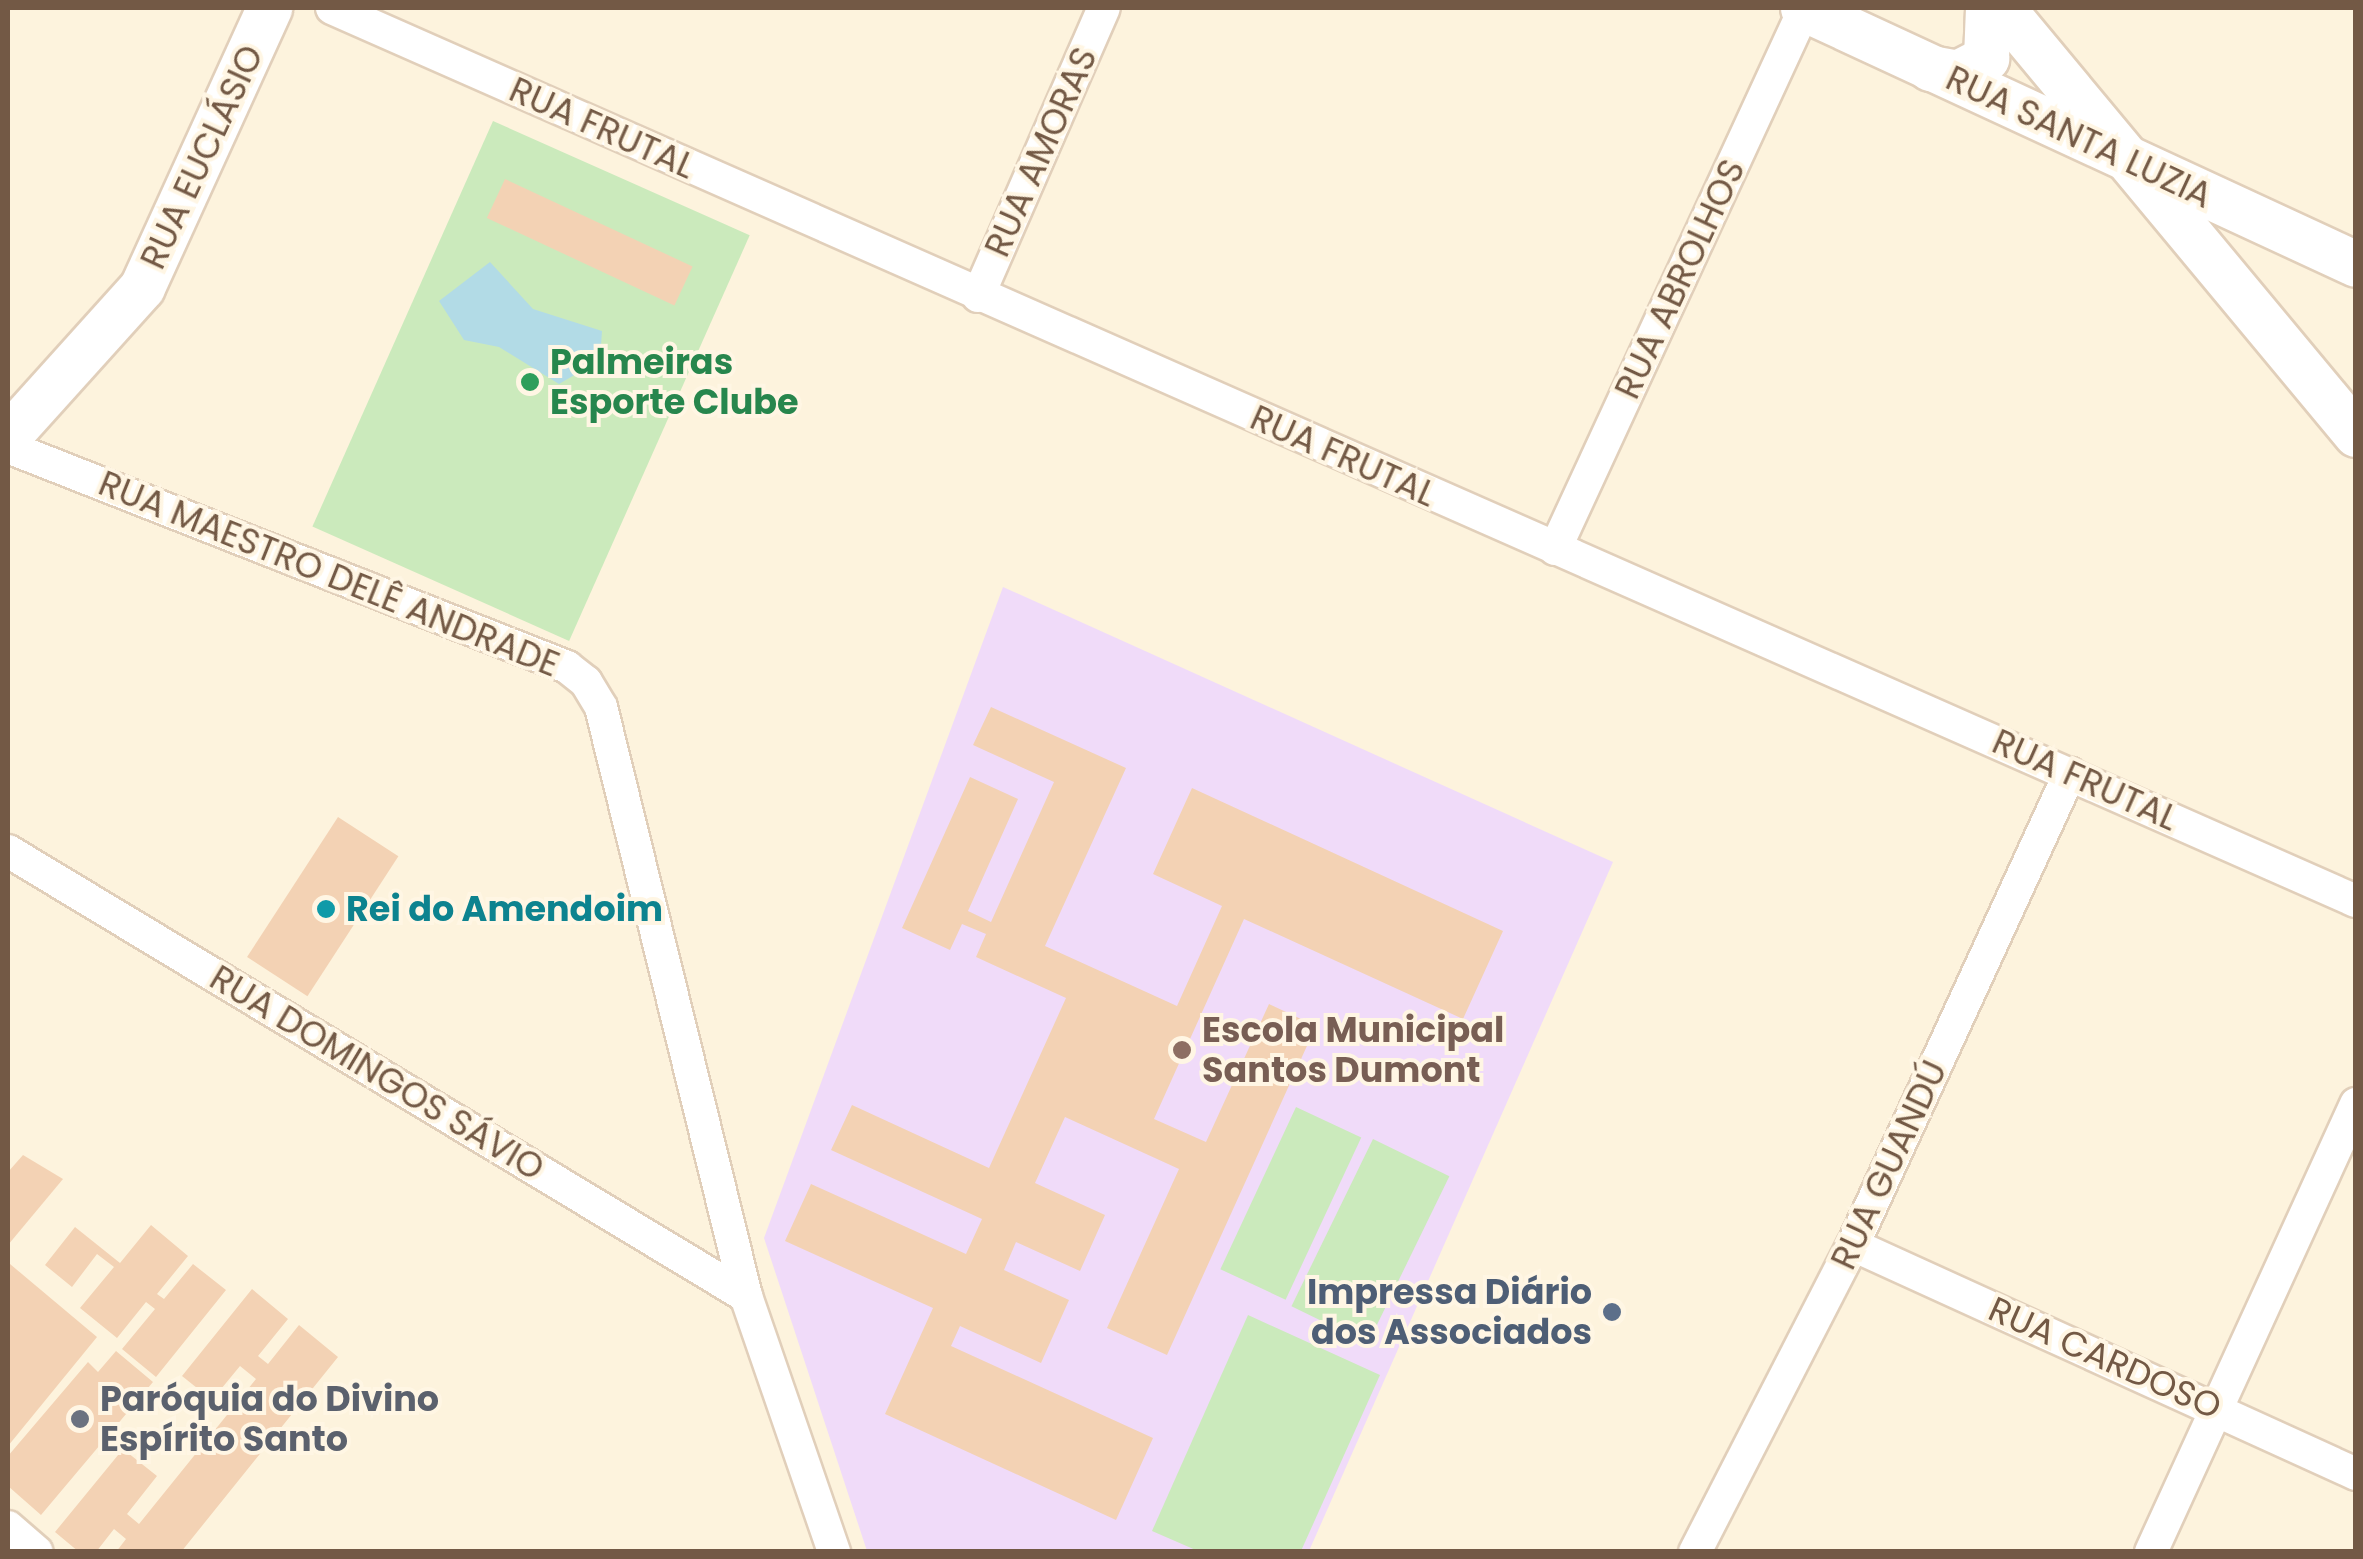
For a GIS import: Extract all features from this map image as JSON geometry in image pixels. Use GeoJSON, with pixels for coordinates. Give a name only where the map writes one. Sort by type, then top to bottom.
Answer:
{"type":"FeatureCollection","features":[{"type":"Feature","properties":{"kind":"street","name":"RUA EUCLÁSIO"},"geometry":{"type":"LineString","coordinates":[[8,436],[142,287],[269,8]]}},
{"type":"Feature","properties":{"kind":"street","name":"RUA FRUTAL"},"geometry":{"type":"LineString","coordinates":[[332,8],[2356,901]]}},
{"type":"Feature","properties":{"kind":"street","name":"RUA AMORAS"},"geometry":{"type":"LineString","coordinates":[[978,296],[1104,8]]}},
{"type":"Feature","properties":{"kind":"street","name":"RUA SANTA LUZIA"},"geometry":{"type":"LineString","coordinates":[[1804,8],[2356,264]]}},
{"type":"Feature","properties":{"kind":"street","name":"RUA ABROLHOS"},"geometry":{"type":"LineString","coordinates":[[1556,549],[1804,8]]}},
{"type":"Feature","properties":{"kind":"street"},"geometry":{"type":"LineString","coordinates":[[1928,68],[1957,73],[1986,58],[1988,8]]}},
{"type":"Feature","properties":{"kind":"street"},"geometry":{"type":"LineString","coordinates":[[2002,8],[2117,154],[2356,434]]}},
{"type":"Feature","properties":{"kind":"street","name":"RUA MAESTRO DELÊ ANDRADE"},"geometry":{"type":"LineString","coordinates":[[8,446],[567,667],[586,682],[601,707],[746,1296],[834,1552]]}},
{"type":"Feature","properties":{"kind":"street","name":"RUA GUANDÚ"},"geometry":{"type":"LineString","coordinates":[[1695,1552],[1853,1245],[2070,773]]}},
{"type":"Feature","properties":{"kind":"street","name":"RUA DOMINGOS SÁVIO"},"geometry":{"type":"LineString","coordinates":[[8,851],[746,1296]]}},
{"type":"Feature","properties":{"kind":"street"},"geometry":{"type":"LineString","coordinates":[[2152,1552],[2356,1104]]}},
{"type":"Feature","properties":{"kind":"street","name":"RUA CARDOSO"},"geometry":{"type":"LineString","coordinates":[[1853,1245],[2356,1474]]}},
{"type":"Feature","properties":{"kind":"street"},"geometry":{"type":"LineString","coordinates":[[8,1527],[36,1552]]}},
{"type":"Feature","properties":{"kind":"shaded area","name":"Escola Municipal Santos Dumont"},"geometry":{"type":"Polygon","coordinates":[[[1003,587],[1613,862],[1309,1551],[867,1551],[764,1238],[1003,587]]]}},
{"type":"Feature","properties":{"kind":"green space","name":"Palmeiras Esporte Clube"},"geometry":{"type":"Polygon","coordinates":[[[493,121],[750,235],[569,641],[312,527],[493,121]]]}},
{"type":"Feature","properties":{"kind":"green space"},"geometry":{"type":"Polygon","coordinates":[[[1296,1107],[1361,1137],[1286,1300],[1220,1269],[1296,1107]]]}},
{"type":"Feature","properties":{"kind":"green space"},"geometry":{"type":"Polygon","coordinates":[[[1373,1139],[1449,1176],[1368,1343],[1291,1306],[1373,1139]]]}},
{"type":"Feature","properties":{"kind":"green space"},"geometry":{"type":"Polygon","coordinates":[[[1248,1315],[1380,1375],[1301,1551],[1198,1551],[1152,1531],[1248,1315]]]}},
{"type":"Feature","properties":{"kind":"water"},"geometry":{"type":"Polygon","coordinates":[[[490,262],[533,309],[602,331],[600,360],[559,384],[499,347],[464,340],[439,301],[490,262]]]}},
{"type":"Feature","properties":{"kind":"building"},"geometry":{"type":"Polygon","coordinates":[[[505,179],[693,266],[674,305],[487,218],[505,179]]]}},
{"type":"Feature","properties":{"kind":"building"},"geometry":{"type":"Polygon","coordinates":[[[991,707],[1126,768],[1045,946],[1177,1006],[1222,906],[1153,874],[1192,788],[1503,931],[1463,1019],[1244,919],[1154,1119],[1206,1142],[1269,1004],[1316,1026],[1167,1355],[1107,1328],[1179,1169],[1065,1117],[1035,1183],[1105,1215],[1080,1271],[1016,1242],[1004,1270],[1069,1300],[1041,1363],[960,1326],[951,1346],[1153,1438],[1116,1520],[885,1414],[933,1308],[785,1241],[811,1184],[966,1254],[982,1219],[831,1150],[852,1105],[989,1168],[1066,998],[976,957],[986,934],[962,924],[950,950],[902,928],[970,777],[1018,799],[968,911],[991,922],[1054,782],[973,745],[991,707]]]}},
{"type":"Feature","properties":{"kind":"building","name":"Rei do Amendoim"},"geometry":{"type":"Polygon","coordinates":[[[338,817],[398,856],[307,996],[247,957],[338,817]]]}},
{"type":"Feature","properties":{"kind":"building"},"geometry":{"type":"Polygon","coordinates":[[[23,1155],[63,1179],[8,1245],[8,1172],[23,1155]]]}},
{"type":"Feature","properties":{"kind":"building"},"geometry":{"type":"Polygon","coordinates":[[[151,1225],[188,1256],[157,1294],[164,1299],[193,1264],[226,1290],[156,1377],[122,1349],[155,1309],[146,1302],[117,1338],[80,1308],[114,1267],[97,1254],[72,1287],[45,1265],[75,1227],[120,1263],[151,1225]]]}},
{"type":"Feature","properties":{"kind":"building"},"geometry":{"type":"Polygon","coordinates":[[[10,1264],[97,1337],[8,1446],[8,1268],[10,1264]]]}},
{"type":"Feature","properties":{"kind":"building"},"geometry":{"type":"Polygon","coordinates":[[[252,1289],[288,1319],[258,1356],[268,1364],[299,1325],[338,1357],[181,1552],[116,1552],[126,1539],[114,1529],[96,1552],[79,1552],[55,1532],[123,1449],[157,1476],[127,1514],[139,1524],[256,1379],[240,1366],[212,1400],[182,1376],[252,1289]]]}},
{"type":"Feature","properties":{"kind":"building","name":"Paróquia do Divino Espírito Santo"},"geometry":{"type":"Polygon","coordinates":[[[116,1351],[153,1382],[41,1515],[8,1486],[8,1456],[88,1362],[98,1372],[116,1351]]]}},
{"type":"Feature","properties":{"kind":"place","name":"Palmeiras Esporte Clube"},"geometry":{"type":"Point","coordinates":[530,382]}},
{"type":"Feature","properties":{"kind":"place","name":"Rei do Amendoim"},"geometry":{"type":"Point","coordinates":[326,909]}},
{"type":"Feature","properties":{"kind":"place","name":"Escola Municipal Santos Dumont"},"geometry":{"type":"Point","coordinates":[1182,1050]}},
{"type":"Feature","properties":{"kind":"place","name":"Impressa Diário dos Associados"},"geometry":{"type":"Point","coordinates":[1612,1312]}},
{"type":"Feature","properties":{"kind":"place","name":"Paróquia do Divino Espírito Santo"},"geometry":{"type":"Point","coordinates":[80,1419]}}]}
